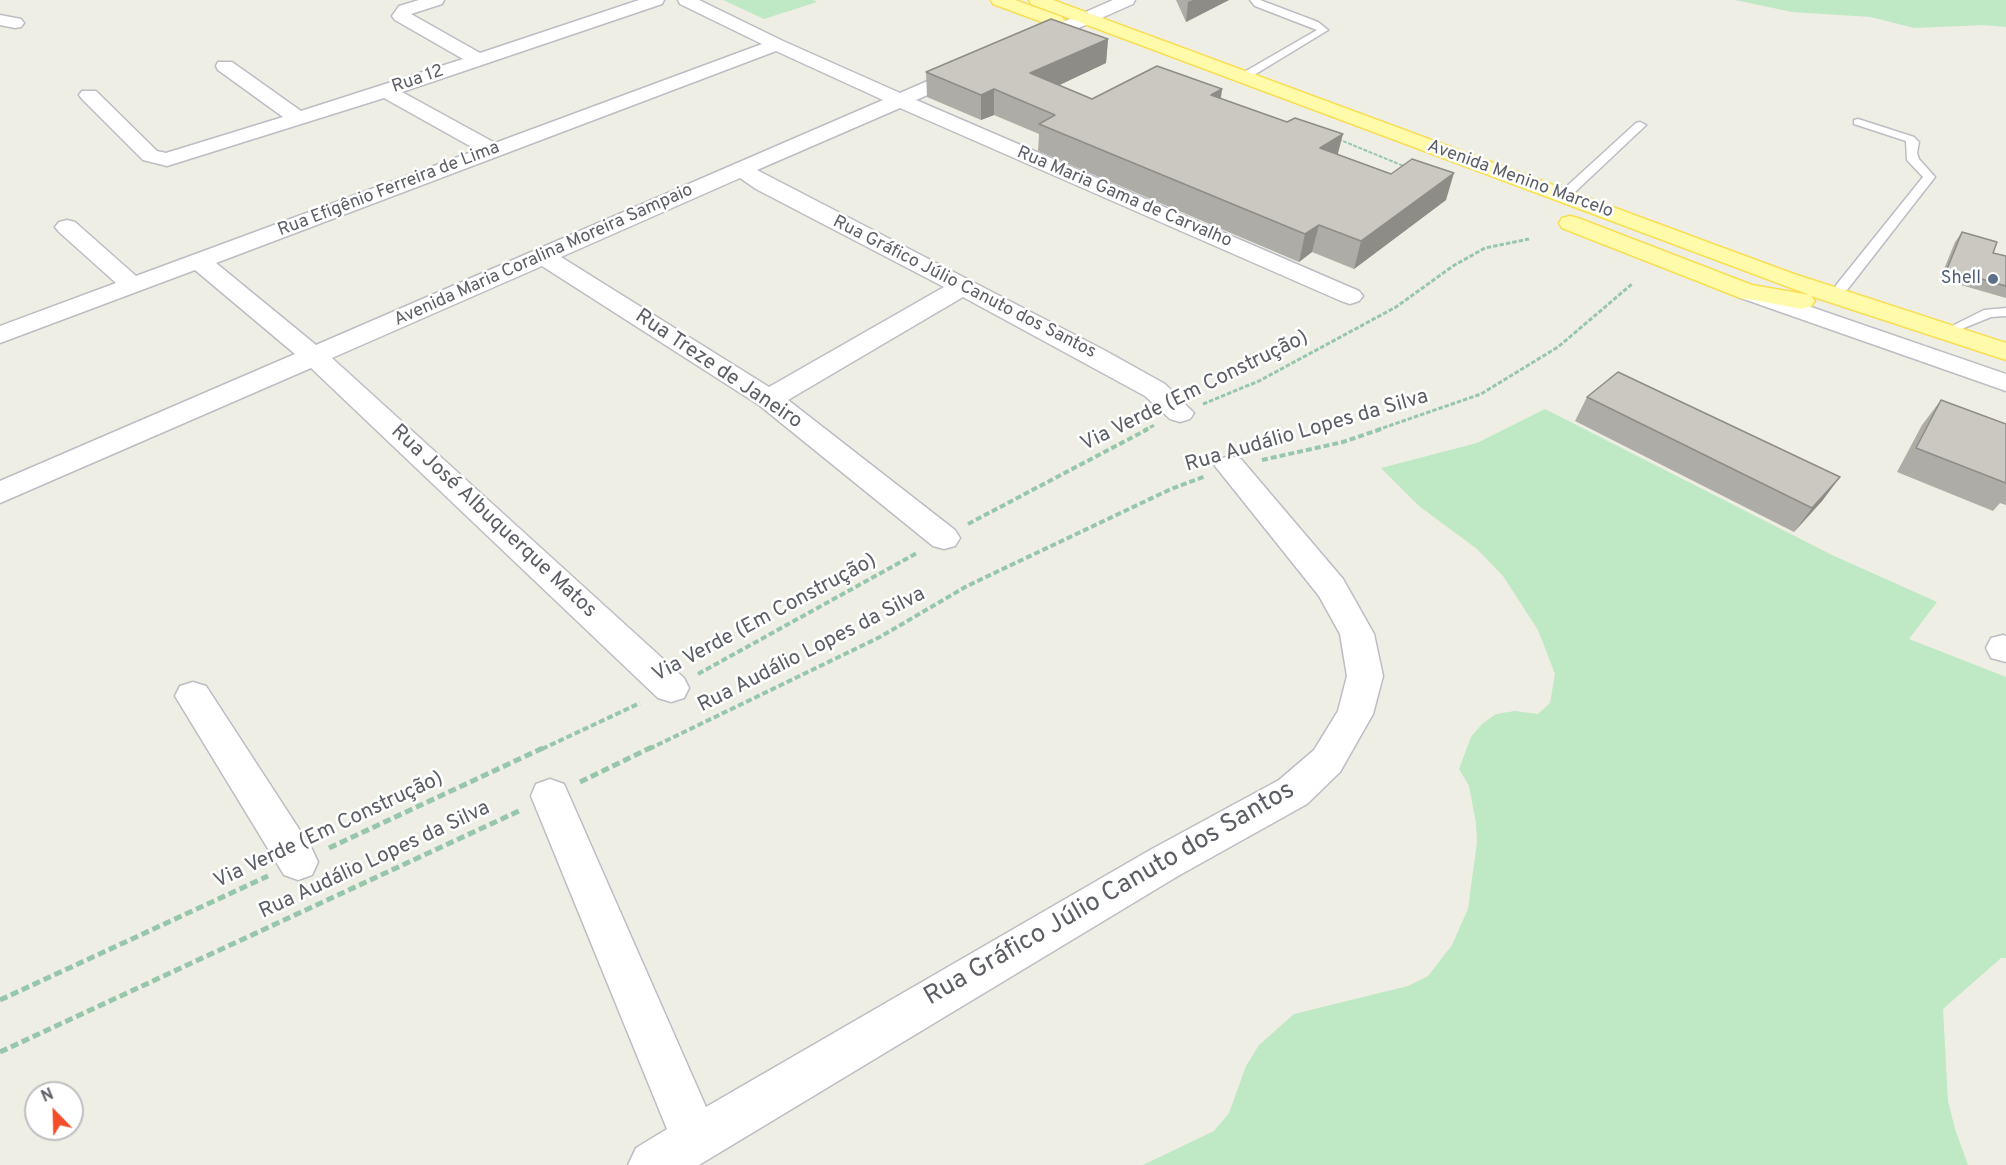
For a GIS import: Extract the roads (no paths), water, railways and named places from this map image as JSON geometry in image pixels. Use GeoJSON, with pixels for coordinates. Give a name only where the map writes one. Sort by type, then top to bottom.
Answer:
{"type":"FeatureCollection","features":[{"type":"Feature","properties":{"kind":"main road"},"geometry":{"type":"LineString","coordinates":[[999,0],[1085,20],[1254,99],[1438,172]]}},
{"type":"Feature","properties":{"kind":"main road","name":"Avenida Menino Marcelo"},"geometry":{"type":"LineString","coordinates":[[1037,0],[1085,20],[1782,278],[2006,352]]}},
{"type":"Feature","properties":{"kind":"main road","name":"Avenida Menino Marcelo"},"geometry":{"type":"LineString","coordinates":[[1056,0],[1085,20],[1250,73],[1842,287],[2006,341]]}},
{"type":"Feature","properties":{"kind":"main road"},"geometry":{"type":"LineString","coordinates":[[1206,63],[1254,99]]}},
{"type":"Feature","properties":{"kind":"main road"},"geometry":{"type":"LineString","coordinates":[[1548,215],[1748,292],[1909,320]]}},
{"type":"Feature","properties":{"kind":"street"},"geometry":{"type":"LineString","coordinates":[[436,0],[411,7],[401,13],[402,16],[478,60]]}},
{"type":"Feature","properties":{"kind":"street","name":"Rua 12"},"geometry":{"type":"LineString","coordinates":[[89,95],[150,156],[167,160],[180,158],[656,0]]}},
{"type":"Feature","properties":{"kind":"street","name":"Rua Maria Gama de Carvalho"},"geometry":{"type":"LineString","coordinates":[[686,0],[777,45],[899,100],[1350,296]]}},
{"type":"Feature","properties":{"kind":"street"},"geometry":{"type":"LineString","coordinates":[[1015,50],[1127,0]]}},
{"type":"Feature","properties":{"kind":"street","name":"Rua Efigênio Ferreira de Lima"},"geometry":{"type":"LineString","coordinates":[[0,335],[777,45]]}},
{"type":"Feature","properties":{"kind":"street","name":"Avenida Maria Coralina Moreira Sampaio"},"geometry":{"type":"LineString","coordinates":[[0,493],[983,63]]}},
{"type":"Feature","properties":{"kind":"street"},"geometry":{"type":"LineString","coordinates":[[225,66],[299,119]]}},
{"type":"Feature","properties":{"kind":"street"},"geometry":{"type":"LineString","coordinates":[[386,91],[494,151]]}},
{"type":"Feature","properties":{"kind":"street","name":"Rua Gráfico Júlio Canuto dos Santos"},"geometry":{"type":"LineString","coordinates":[[742,170],[764,184],[1095,356],[1155,390],[1180,413]]}},
{"type":"Feature","properties":{"kind":"street"},"geometry":{"type":"LineString","coordinates":[[67,227],[133,286]]}},
{"type":"Feature","properties":{"kind":"street","name":"Rua Treze de Janeiro"},"geometry":{"type":"LineString","coordinates":[[543,256],[769,399],[944,538]]}},
{"type":"Feature","properties":{"kind":"street","name":"Rua José Albuquerque Matos"},"geometry":{"type":"LineString","coordinates":[[200,262],[314,356],[671,688]]}},
{"type":"Feature","properties":{"kind":"street"},"geometry":{"type":"LineString","coordinates":[[769,399],[962,287]]}},
{"type":"Feature","properties":{"kind":"street"},"geometry":{"type":"LineString","coordinates":[[1748,292],[2006,383]]}},
{"type":"Feature","properties":{"kind":"street","name":"Rua Gráfico Júlio Canuto dos Santos"},"geometry":{"type":"LineString","coordinates":[[653,1165],[1164,862],[1293,792],[1327,761],[1355,714],[1365,676],[1357,634],[1331,588],[1230,466]]}},
{"type":"Feature","properties":{"kind":"street"},"geometry":{"type":"LineString","coordinates":[[193,696],[298,862]]}},
{"type":"Feature","properties":{"kind":"street"},"geometry":{"type":"LineString","coordinates":[[550,796],[695,1139]]}},
{"type":"Feature","properties":{"kind":"lane"},"geometry":{"type":"LineString","coordinates":[[1250,73],[1323,30],[1315,24],[1258,4],[1255,0]]}},
{"type":"Feature","properties":{"kind":"lane"},"geometry":{"type":"LineString","coordinates":[[1842,287],[1929,177],[1913,160],[1911,153],[1913,142],[1910,139],[1858,122]]}},
{"type":"Feature","properties":{"kind":"lane"},"geometry":{"type":"LineString","coordinates":[[1571,189],[1640,124]]}},
{"type":"Feature","properties":{"kind":"lane"},"geometry":{"type":"LineString","coordinates":[[1959,326],[1989,313],[2006,312]]}},
{"type":"Feature","properties":{"kind":"place","name":"Shell"},"geometry":{"type":"Point","coordinates":[1993,279]}}]}
